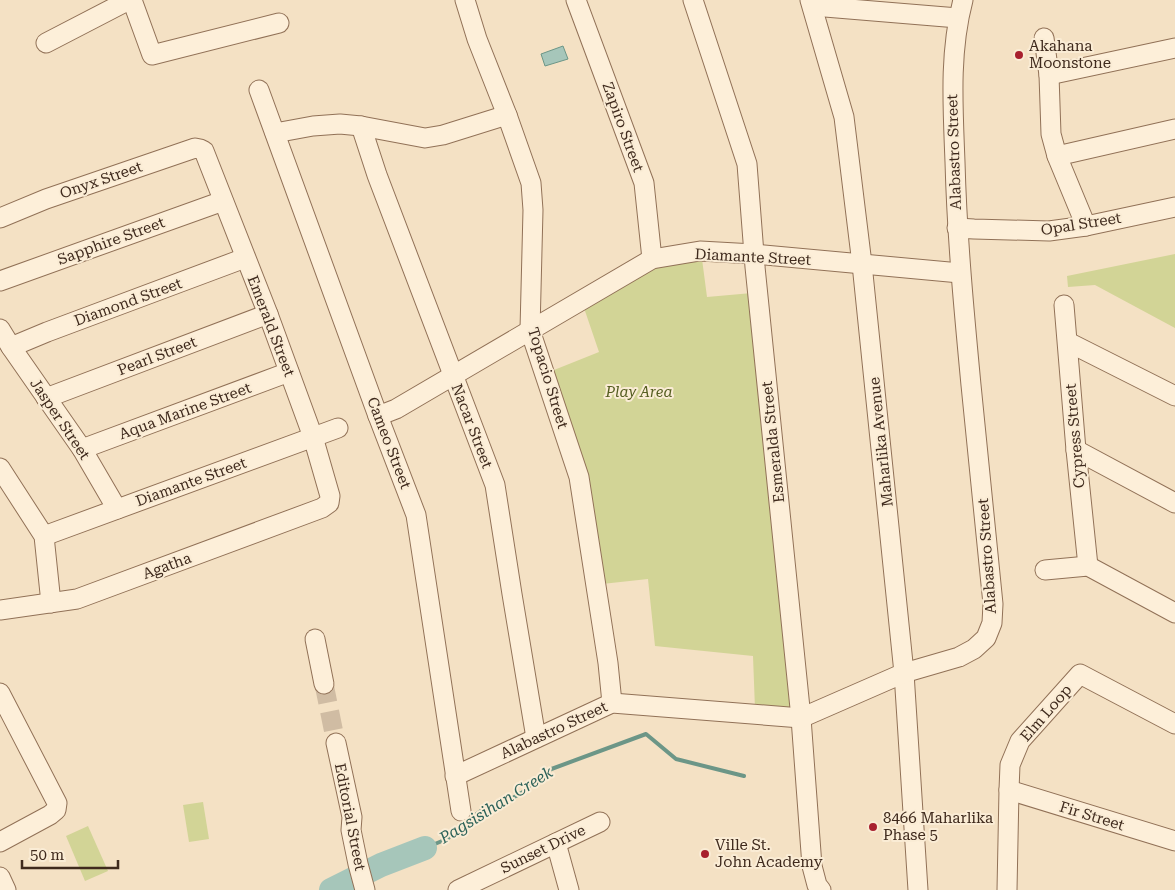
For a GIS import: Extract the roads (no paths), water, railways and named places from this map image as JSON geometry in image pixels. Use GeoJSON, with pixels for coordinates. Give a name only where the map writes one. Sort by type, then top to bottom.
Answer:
{"type":"FeatureCollection","features":[{"type":"Feature","properties":{"kind":"street"},"geometry":{"type":"LineString","coordinates":[[46,43],[130,0],[152,56],[279,23]]}},
{"type":"Feature","properties":{"kind":"street","name":"Topacio Street"},"geometry":{"type":"LineString","coordinates":[[465,0],[477,40],[507,115],[531,183],[533,210],[530,330],[579,476],[608,663],[612,703]]}},
{"type":"Feature","properties":{"kind":"street","name":"Zapiro Street"},"geometry":{"type":"LineString","coordinates":[[576,0],[644,183],[652,259]]}},
{"type":"Feature","properties":{"kind":"street","name":"Esmeralda Street"},"geometry":{"type":"LineString","coordinates":[[693,0],[748,164],[754,254],[801,718],[812,866],[817,885],[821,890]]}},
{"type":"Feature","properties":{"kind":"street","name":"Alabastro Street"},"geometry":{"type":"LineString","coordinates":[[456,776],[612,703],[801,718],[904,672],[959,657],[974,649],[986,638],[992,623],[993,604],[957,228],[952,71],[958,18],[963,0]]}},
{"type":"Feature","properties":{"kind":"street"},"geometry":{"type":"LineString","coordinates":[[812,3],[958,18]]}},
{"type":"Feature","properties":{"kind":"street","name":"Maharlika Avenue"},"geometry":{"type":"LineString","coordinates":[[812,3],[844,117],[862,264],[904,672],[918,890]]}},
{"type":"Feature","properties":{"kind":"street"},"geometry":{"type":"LineString","coordinates":[[1044,38],[1049,75],[1051,134],[1056,156],[1086,226]]}},
{"type":"Feature","properties":{"kind":"street"},"geometry":{"type":"LineString","coordinates":[[1049,75],[1175,48]]}},
{"type":"Feature","properties":{"kind":"street","name":"Cameo Street"},"geometry":{"type":"LineString","coordinates":[[259,90],[378,416],[416,514],[461,811]]}},
{"type":"Feature","properties":{"kind":"street"},"geometry":{"type":"LineString","coordinates":[[275,133],[313,126],[340,124],[425,138],[444,135],[507,115]]}},
{"type":"Feature","properties":{"kind":"street","name":"Nacar Street"},"geometry":{"type":"LineString","coordinates":[[361,126],[377,175],[495,485],[536,738]]}},
{"type":"Feature","properties":{"kind":"street"},"geometry":{"type":"LineString","coordinates":[[1056,156],[1175,129]]}},
{"type":"Feature","properties":{"kind":"street","name":"Onyx Street"},"geometry":{"type":"LineString","coordinates":[[0,218],[46,199],[195,148],[204,151]]}},
{"type":"Feature","properties":{"kind":"street","name":"Emerald Street"},"geometry":{"type":"LineString","coordinates":[[204,151],[268,314],[313,437],[329,488],[329,503]]}},
{"type":"Feature","properties":{"kind":"street","name":"Sapphire Street"},"geometry":{"type":"LineString","coordinates":[[0,281],[223,201]]}},
{"type":"Feature","properties":{"kind":"street","name":"Opal Street"},"geometry":{"type":"LineString","coordinates":[[957,228],[1049,231],[1086,226],[1175,206]]}},
{"type":"Feature","properties":{"kind":"street","name":"Diamante Street"},"geometry":{"type":"LineString","coordinates":[[378,416],[396,409],[652,259],[700,252],[754,254],[960,273]]}},
{"type":"Feature","properties":{"kind":"street","name":"Diamond Street"},"geometry":{"type":"LineString","coordinates":[[11,346],[245,258]]}},
{"type":"Feature","properties":{"kind":"street","name":"Cypress Street"},"geometry":{"type":"LineString","coordinates":[[1064,305],[1088,566]]}},
{"type":"Feature","properties":{"kind":"street","name":"Pearl Street"},"geometry":{"type":"LineString","coordinates":[[46,398],[268,314]]}},
{"type":"Feature","properties":{"kind":"street","name":"Jasper Street"},"geometry":{"type":"LineString","coordinates":[[0,329],[82,449],[117,509]]}},
{"type":"Feature","properties":{"kind":"street"},"geometry":{"type":"LineString","coordinates":[[1068,342],[1175,396]]}},
{"type":"Feature","properties":{"kind":"street","name":"Aqua Marine Street"},"geometry":{"type":"LineString","coordinates":[[82,449],[288,372]]}},
{"type":"Feature","properties":{"kind":"street","name":"Diamante Street"},"geometry":{"type":"LineString","coordinates":[[44,536],[338,428]]}},
{"type":"Feature","properties":{"kind":"street"},"geometry":{"type":"LineString","coordinates":[[1076,450],[1175,503]]}},
{"type":"Feature","properties":{"kind":"street"},"geometry":{"type":"LineString","coordinates":[[0,468],[44,536],[51,603]]}},
{"type":"Feature","properties":{"kind":"street","name":"Agatha"},"geometry":{"type":"LineString","coordinates":[[0,610],[77,599],[322,508],[329,503]]}},
{"type":"Feature","properties":{"kind":"street"},"geometry":{"type":"LineString","coordinates":[[1045,570],[1088,566],[1175,613]]}},
{"type":"Feature","properties":{"kind":"street"},"geometry":{"type":"LineString","coordinates":[[315,639],[324,684]]}},
{"type":"Feature","properties":{"kind":"street","name":"Elm Loop"},"geometry":{"type":"LineString","coordinates":[[1007,890],[1010,765],[1020,741],[1080,674],[1175,724]]}},
{"type":"Feature","properties":{"kind":"street"},"geometry":{"type":"LineString","coordinates":[[0,693],[57,804],[56,810],[50,815],[0,842]]}},
{"type":"Feature","properties":{"kind":"street","name":"Editorial Street"},"geometry":{"type":"LineString","coordinates":[[336,743],[352,817],[351,830],[362,878]]}},
{"type":"Feature","properties":{"kind":"street","name":"Fir Street"},"geometry":{"type":"LineString","coordinates":[[1009,790],[1175,841]]}},
{"type":"Feature","properties":{"kind":"street","name":"Sunset Drive"},"geometry":{"type":"LineString","coordinates":[[465,888],[600,822]]}},
{"type":"Feature","properties":{"kind":"street"},"geometry":{"type":"LineString","coordinates":[[556,843],[569,890]]}},
{"type":"Feature","properties":{"kind":"street"},"geometry":{"type":"LineString","coordinates":[[0,877],[6,890]]}},
{"type":"Feature","properties":{"kind":"waterway","name":"Pagsisihan Creek"},"geometry":{"type":"LineString","coordinates":[[425,848],[447,839],[481,811],[507,801],[523,792],[546,771],[646,734],[676,759],[744,776]]}},
{"type":"Feature","properties":{"kind":"waterway","name":"Pagsisihan Creek"},"geometry":{"type":"LineString","coordinates":[[331,890],[381,865],[425,848]]}},
{"type":"Feature","properties":{"kind":"tunnel"},"geometry":{"type":"LineString","coordinates":[[324,684],[336,743]]}},
{"type":"Feature","properties":{"kind":"place","name":"Akahana Moonstone"},"geometry":{"type":"Point","coordinates":[1019,55]}},
{"type":"Feature","properties":{"kind":"place","name":"8466 Maharlika Phase 5"},"geometry":{"type":"Point","coordinates":[873,827]}},
{"type":"Feature","properties":{"kind":"place","name":"Ville St. John Academy"},"geometry":{"type":"Point","coordinates":[705,854]}},
{"type":"Feature","properties":{"kind":"park label","name":"Play Area"},"geometry":{"type":"Point","coordinates":[639,392]}}]}
